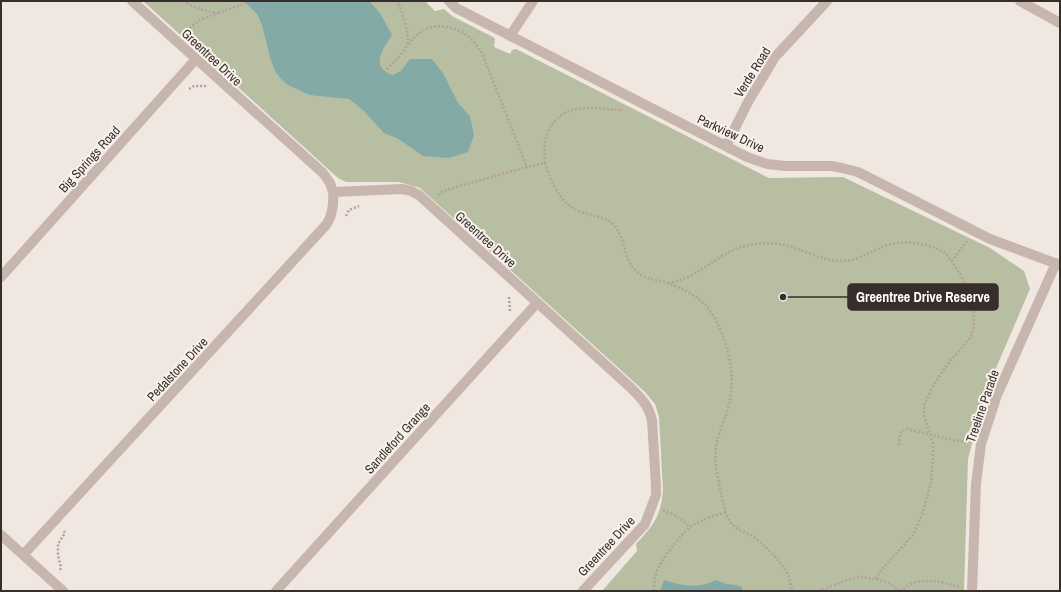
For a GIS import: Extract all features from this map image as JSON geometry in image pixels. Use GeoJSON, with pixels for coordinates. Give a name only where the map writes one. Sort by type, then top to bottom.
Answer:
{"type":"FeatureCollection","features":[{"type":"Feature","properties":{"kind":"street","name":"Greentree Drive"},"geometry":{"type":"LineString","coordinates":[[132,1],[323,174],[330,183],[333,192],[393,188],[411,191],[418,195],[640,397],[649,410],[652,420],[656,496],[646,524],[583,591]]}},
{"type":"Feature","properties":{"kind":"street","name":"Parkview Drive"},"geometry":{"type":"LineString","coordinates":[[448,1],[456,8],[747,157],[768,164],[785,166],[832,166],[858,172],[990,239],[1058,264]]}},
{"type":"Feature","properties":{"kind":"street"},"geometry":{"type":"LineString","coordinates":[[510,36],[533,1]]}},
{"type":"Feature","properties":{"kind":"street","name":"Verde Road"},"geometry":{"type":"LineString","coordinates":[[726,146],[748,102],[775,57],[827,1]]}},
{"type":"Feature","properties":{"kind":"street"},"geometry":{"type":"LineString","coordinates":[[1020,1],[1060,23]]}},
{"type":"Feature","properties":{"kind":"street","name":"Big Springs Road"},"geometry":{"type":"LineString","coordinates":[[1,277],[196,59]]}},
{"type":"Feature","properties":{"kind":"street","name":"Pedalstone Drive"},"geometry":{"type":"LineString","coordinates":[[22,555],[326,226],[332,212],[333,192]]}},
{"type":"Feature","properties":{"kind":"street","name":"Treeline Parade"},"geometry":{"type":"LineString","coordinates":[[968,590],[976,484],[981,444],[997,394],[1058,264]]}},
{"type":"Feature","properties":{"kind":"street","name":"Sandleford Grange"},"geometry":{"type":"LineString","coordinates":[[276,591],[537,303]]}},
{"type":"Feature","properties":{"kind":"street"},"geometry":{"type":"LineString","coordinates":[[1,535],[63,591]]}},
{"type":"Feature","properties":{"kind":"path"},"geometry":{"type":"LineString","coordinates":[[183,1],[206,11],[218,13]]}},
{"type":"Feature","properties":{"kind":"path"},"geometry":{"type":"LineString","coordinates":[[176,41],[190,27],[200,20],[242,5],[248,1]]}},
{"type":"Feature","properties":{"kind":"path"},"geometry":{"type":"LineString","coordinates":[[397,1],[403,14],[407,29],[408,44]]}},
{"type":"Feature","properties":{"kind":"path"},"geometry":{"type":"LineString","coordinates":[[387,69],[408,44],[425,29],[443,26],[463,33],[476,44],[482,53],[527,167]]}},
{"type":"Feature","properties":{"kind":"path"},"geometry":{"type":"LineString","coordinates":[[627,109],[613,110],[585,108],[573,109],[563,114],[548,130],[546,139],[546,163],[550,179],[568,204],[577,210],[610,222],[620,236],[629,262],[636,271],[652,280],[667,283],[696,297],[714,316],[726,344],[732,381],[730,403],[715,449],[718,483],[726,512],[734,527],[752,536],[763,544],[780,564],[785,570],[792,591]]}},
{"type":"Feature","properties":{"kind":"path"},"geometry":{"type":"LineString","coordinates":[[436,198],[440,193],[446,190],[546,163]]}},
{"type":"Feature","properties":{"kind":"path"},"geometry":{"type":"LineString","coordinates":[[344,219],[349,210],[360,205]]}},
{"type":"Feature","properties":{"kind":"path"},"geometry":{"type":"LineString","coordinates":[[952,261],[975,232]]}},
{"type":"Feature","properties":{"kind":"path"},"geometry":{"type":"LineString","coordinates":[[667,283],[683,280],[726,253],[737,248],[765,243],[791,246],[829,259],[840,261],[852,260],[886,245],[894,243],[910,243],[934,248],[946,254],[952,261],[965,283],[973,304],[974,326],[971,337],[941,373],[924,405],[924,416],[933,443],[930,482],[923,512],[913,535],[882,569],[876,579]]}},
{"type":"Feature","properties":{"kind":"path"},"geometry":{"type":"LineString","coordinates":[[899,445],[901,432],[907,429],[973,443]]}},
{"type":"Feature","properties":{"kind":"path"},"geometry":{"type":"LineString","coordinates":[[662,510],[673,514],[689,527]]}},
{"type":"Feature","properties":{"kind":"path"},"geometry":{"type":"LineString","coordinates":[[654,591],[654,581],[659,566],[689,527],[708,518],[726,512]]}},
{"type":"Feature","properties":{"kind":"path"},"geometry":{"type":"LineString","coordinates":[[61,568],[58,555],[58,544],[65,533]]}},
{"type":"Feature","properties":{"kind":"path"},"geometry":{"type":"LineString","coordinates":[[819,591],[860,576],[889,583],[899,591],[911,584],[925,581],[947,583],[968,590]]}},
{"type":"Feature","properties":{"kind":"green space"},"geometry":{"type":"Polygon","coordinates":[[[143,1],[425,1],[435,11],[444,9],[452,16],[493,37],[495,39],[494,47],[510,54],[512,50],[516,49],[769,178],[843,177],[990,248],[1024,271],[1030,289],[984,396],[968,459],[964,591],[602,591],[637,551],[636,544],[655,520],[660,507],[663,490],[659,417],[655,404],[645,392],[420,188],[399,182],[346,182],[338,178],[143,1]]]}},
{"type":"Feature","properties":{"kind":"water"},"geometry":{"type":"Polygon","coordinates":[[[244,1],[369,1],[380,13],[392,35],[380,57],[381,67],[386,72],[393,75],[401,71],[410,59],[432,59],[443,73],[458,103],[470,116],[474,135],[468,152],[449,158],[423,156],[397,138],[384,133],[363,110],[349,99],[309,95],[286,84],[276,73],[271,61],[262,25],[257,14],[244,1]]]}},
{"type":"Feature","properties":{"kind":"water"},"geometry":{"type":"Polygon","coordinates":[[[664,580],[677,584],[697,586],[716,580],[726,584],[742,587],[742,591],[660,591],[664,580]]]}},
{"type":"Feature","properties":{"kind":"place","name":"Greentree Drive Reserve"},"geometry":{"type":"Point","coordinates":[783,297]}}]}
